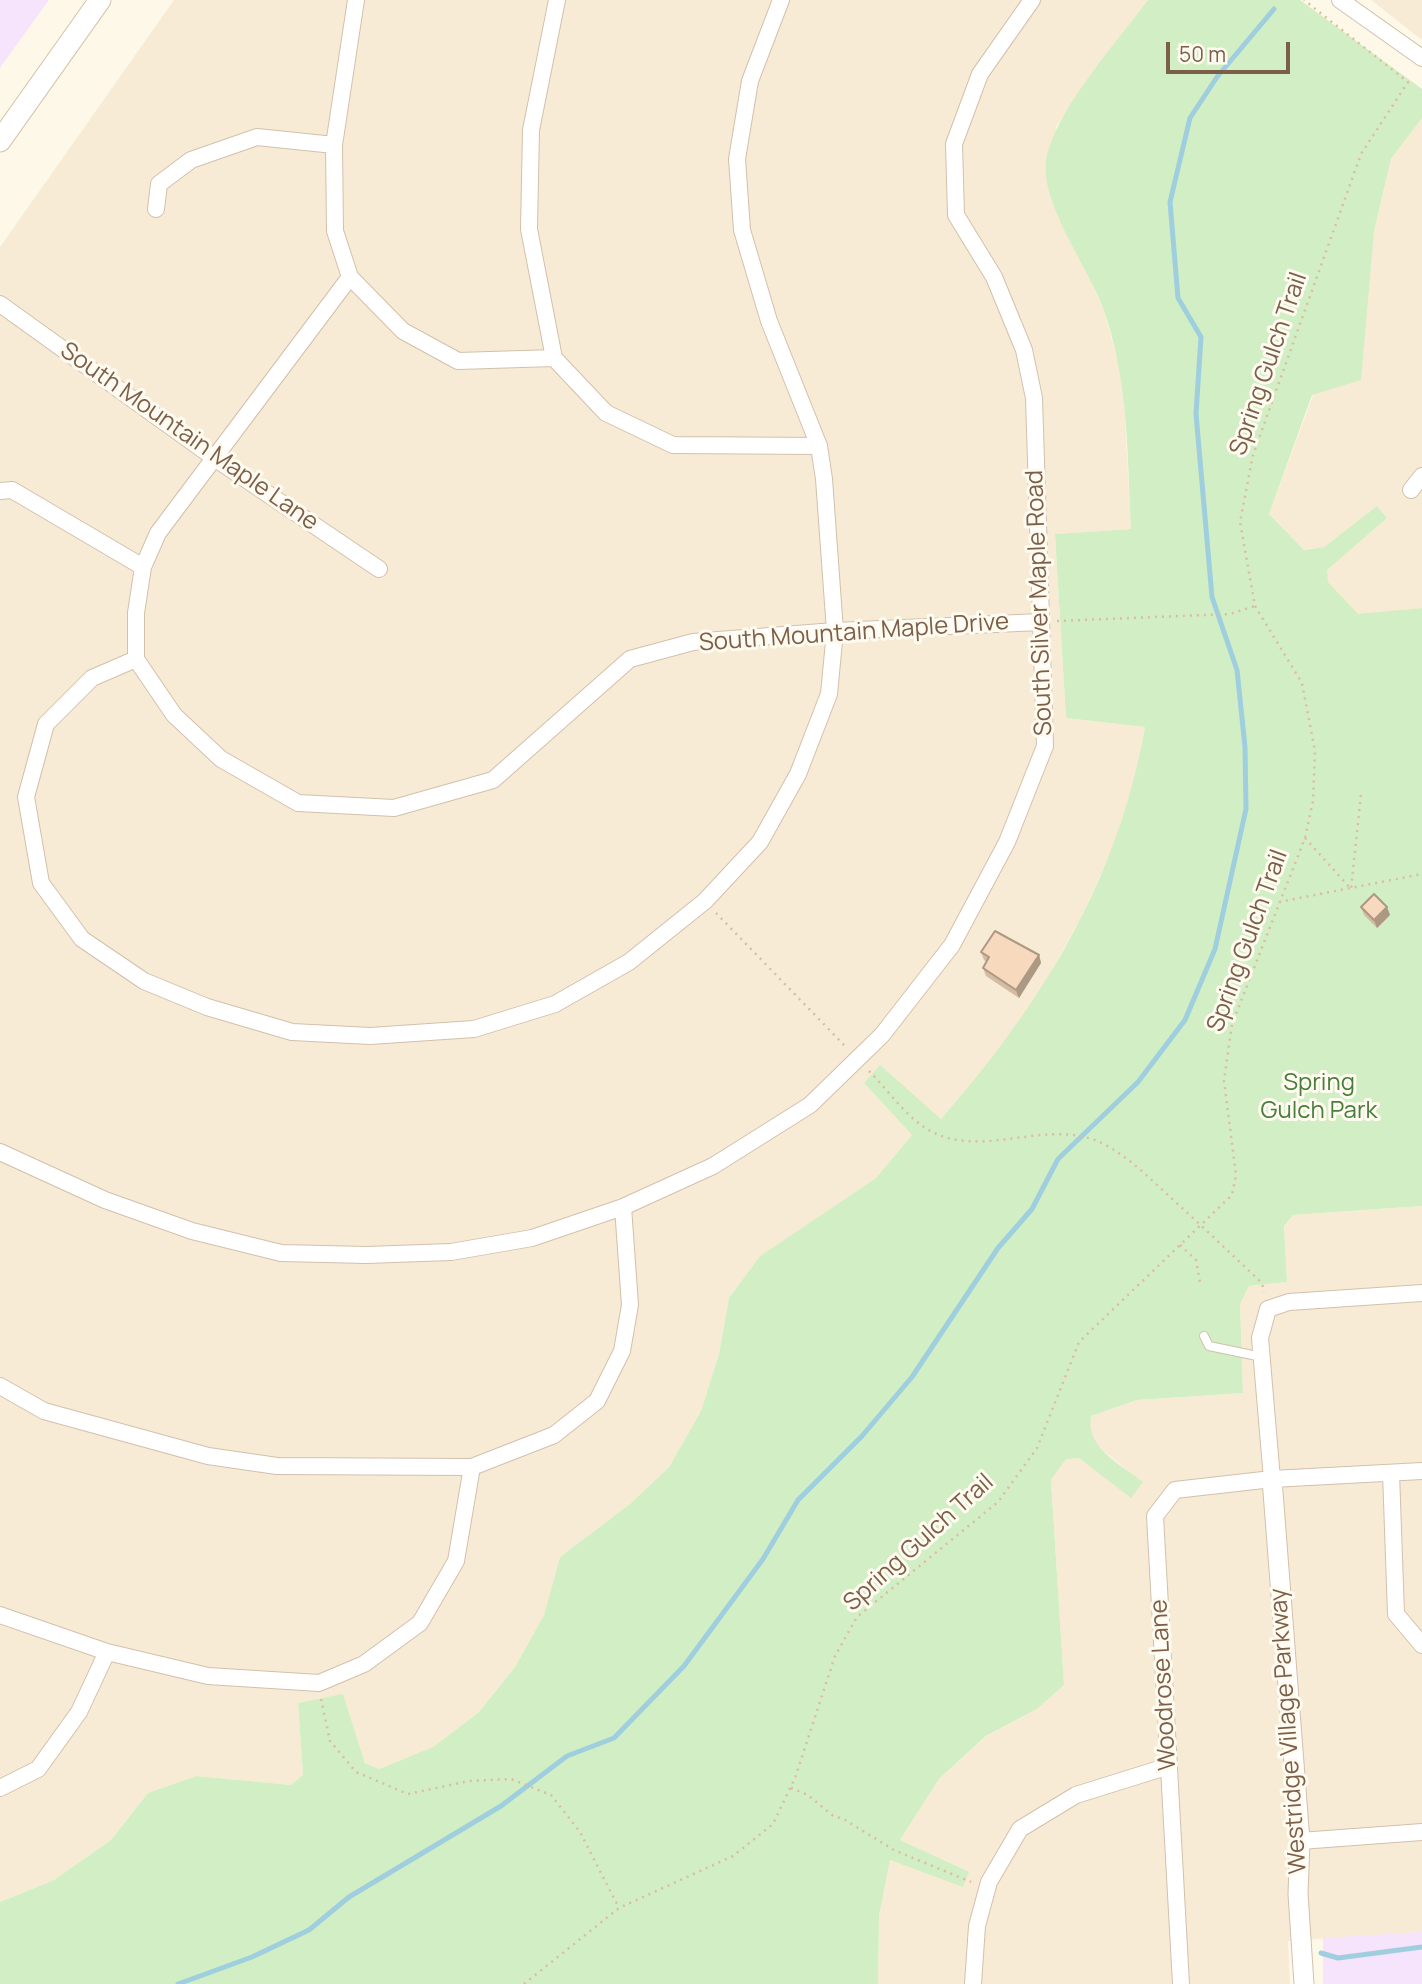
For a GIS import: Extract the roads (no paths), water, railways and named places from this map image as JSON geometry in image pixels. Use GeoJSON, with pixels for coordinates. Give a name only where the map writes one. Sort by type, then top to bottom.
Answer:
{"type":"FeatureCollection","features":[{"type":"Feature","properties":{"kind":"main road"},"geometry":{"type":"LineString","coordinates":[[0,141],[100,0]]}},
{"type":"Feature","properties":{"kind":"street"},"geometry":{"type":"LineString","coordinates":[[356,0],[334,145],[335,231],[350,277],[403,331],[458,361],[554,358]]}},
{"type":"Feature","properties":{"kind":"street"},"geometry":{"type":"LineString","coordinates":[[557,0],[531,130],[529,229],[554,358],[606,413],[673,445],[819,446]]}},
{"type":"Feature","properties":{"kind":"street"},"geometry":{"type":"LineString","coordinates":[[350,277],[158,533],[143,567],[136,613],[136,659],[92,678],[46,724],[26,797],[41,883],[82,939],[144,981],[207,1007],[292,1032],[370,1036],[474,1029],[555,1004],[629,962],[705,901],[760,842],[798,774],[830,694],[835,631],[824,479],[819,446],[769,321],[741,230],[737,159],[747,94],[781,0]]}},
{"type":"Feature","properties":{"kind":"street","name":"South Silver Maple Road"},"geometry":{"type":"LineString","coordinates":[[0,1152],[118,1204],[192,1231],[281,1253],[366,1255],[451,1252],[532,1238],[623,1207],[713,1166],[810,1105],[882,1035],[952,945],[1007,842],[1045,746],[1034,398],[1024,350],[994,277],[956,215],[954,144],[980,74],[1032,0]]}},
{"type":"Feature","properties":{"kind":"street"},"geometry":{"type":"LineString","coordinates":[[1339,0],[1422,58]]}},
{"type":"Feature","properties":{"kind":"street"},"geometry":{"type":"LineString","coordinates":[[156,209],[159,184],[191,160],[257,137],[334,145]]}},
{"type":"Feature","properties":{"kind":"street","name":"South Mountain Maple Lane"},"geometry":{"type":"LineString","coordinates":[[0,304],[213,457],[379,569]]}},
{"type":"Feature","properties":{"kind":"street"},"geometry":{"type":"LineString","coordinates":[[1410,489],[1422,476]]}},
{"type":"Feature","properties":{"kind":"street"},"geometry":{"type":"LineString","coordinates":[[0,491],[12,490],[143,567]]}},
{"type":"Feature","properties":{"kind":"street","name":"South Mountain Maple Drive"},"geometry":{"type":"LineString","coordinates":[[136,659],[174,715],[221,759],[298,803],[394,808],[493,780],[630,659],[693,642],[835,631],[1041,622]]}},
{"type":"Feature","properties":{"kind":"street"},"geometry":{"type":"LineString","coordinates":[[0,1386],[44,1411],[208,1456],[276,1465],[472,1467],[554,1435],[597,1401],[622,1351],[629,1305],[623,1207]]}},
{"type":"Feature","properties":{"kind":"street"},"geometry":{"type":"LineString","coordinates":[[1272,1479],[1260,1338],[1268,1309],[1289,1302],[1422,1293]]}},
{"type":"Feature","properties":{"kind":"street"},"geometry":{"type":"LineString","coordinates":[[0,1615],[107,1652],[208,1676],[320,1684],[364,1664],[420,1623],[456,1561],[472,1467]]}},
{"type":"Feature","properties":{"kind":"street","name":"Woodrose Lane"},"geometry":{"type":"LineString","coordinates":[[1181,1984],[1155,1516],[1175,1490],[1272,1479],[1422,1471]]}},
{"type":"Feature","properties":{"kind":"street"},"geometry":{"type":"LineString","coordinates":[[1391,1473],[1396,1614],[1422,1645]]}},
{"type":"Feature","properties":{"kind":"street","name":"Westridge Village Parkway"},"geometry":{"type":"LineString","coordinates":[[1272,1479],[1300,1841],[1298,1894],[1304,1984]]}},
{"type":"Feature","properties":{"kind":"street"},"geometry":{"type":"LineString","coordinates":[[0,1788],[38,1769],[79,1712],[107,1652]]}},
{"type":"Feature","properties":{"kind":"street"},"geometry":{"type":"LineString","coordinates":[[973,1984],[977,1926],[989,1882],[1020,1829],[1076,1795],[1169,1766]]}},
{"type":"Feature","properties":{"kind":"street"},"geometry":{"type":"LineString","coordinates":[[1300,1841],[1422,1832]]}},
{"type":"Feature","properties":{"kind":"lane"},"geometry":{"type":"LineString","coordinates":[[1204,1336],[1209,1346],[1262,1357]]}},
{"type":"Feature","properties":{"kind":"waterway"},"geometry":{"type":"LineString","coordinates":[[178,1984],[252,1957],[309,1930],[349,1897],[501,1806],[567,1756],[614,1738],[684,1666],[763,1559],[798,1500],[862,1436],[912,1377],[998,1248],[1032,1209],[1058,1159],[1138,1082],[1185,1020],[1215,949],[1246,809],[1245,747],[1237,670],[1212,597],[1196,414],[1201,337],[1178,298],[1170,202],[1190,118],[1217,77],[1274,9]]}},
{"type":"Feature","properties":{"kind":"waterway"},"geometry":{"type":"LineString","coordinates":[[1321,1953],[1338,1958],[1422,1947]]}},
{"type":"Feature","properties":{"kind":"park label","name":"Spring Gulch Park"},"geometry":{"type":"Point","coordinates":[1319,1097]}}]}
